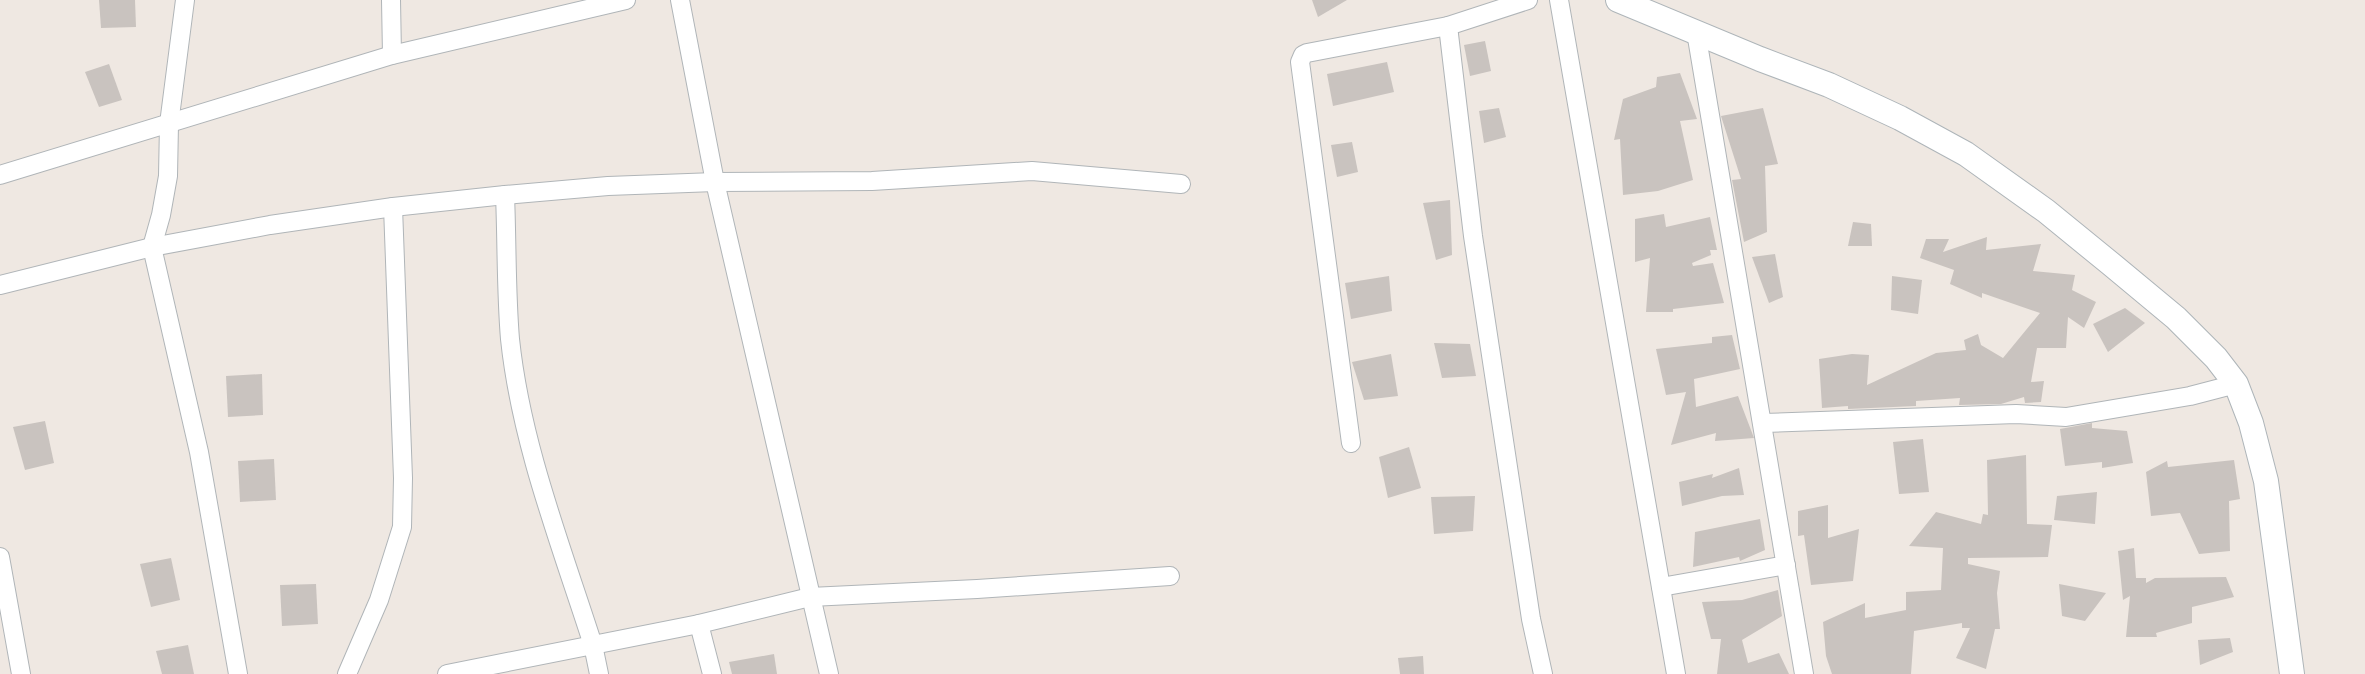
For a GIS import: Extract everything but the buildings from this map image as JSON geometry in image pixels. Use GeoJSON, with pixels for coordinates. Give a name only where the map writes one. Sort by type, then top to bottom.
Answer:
{"type":"FeatureCollection","features":[{"type":"Feature","properties":{"kind":"main road"},"geometry":{"type":"LineString","coordinates":[[1618,0],[1829,85],[1900,118],[1966,154],[2046,211],[2176,318],[2216,358],[2236,384],[2251,423],[2266,481],[2292,674]]}},
{"type":"Feature","properties":{"kind":"street"},"geometry":{"type":"LineString","coordinates":[[184,0],[169,124],[168,176],[162,215],[152,247],[199,452],[238,674]]}},
{"type":"Feature","properties":{"kind":"street"},"geometry":{"type":"LineString","coordinates":[[391,0],[392,55]]}},
{"type":"Feature","properties":{"kind":"street"},"geometry":{"type":"LineString","coordinates":[[0,175],[392,55],[626,0]]}},
{"type":"Feature","properties":{"kind":"street"},"geometry":{"type":"LineString","coordinates":[[680,0],[715,182],[829,674]]}},
{"type":"Feature","properties":{"kind":"street"},"geometry":{"type":"LineString","coordinates":[[1351,443],[1300,62],[1303,55],[1307,53],[1448,26],[1528,0]]}},
{"type":"Feature","properties":{"kind":"street"},"geometry":{"type":"LineString","coordinates":[[1560,0],[1676,674]]}},
{"type":"Feature","properties":{"kind":"street"},"geometry":{"type":"LineString","coordinates":[[1448,26],[1477,264],[1530,610],[1543,674]]}},
{"type":"Feature","properties":{"kind":"street"},"geometry":{"type":"LineString","coordinates":[[1696,32],[1804,674]]}},
{"type":"Feature","properties":{"kind":"street"},"geometry":{"type":"LineString","coordinates":[[0,285],[152,247],[270,225],[394,207],[608,186],[715,182],[872,181],[1032,171],[1181,184]]}},
{"type":"Feature","properties":{"kind":"street"},"geometry":{"type":"LineString","coordinates":[[505,195],[510,339],[521,401],[533,455],[593,645],[599,674]]}},
{"type":"Feature","properties":{"kind":"street"},"geometry":{"type":"LineString","coordinates":[[347,674],[382,592],[402,527],[403,468],[394,207]]}},
{"type":"Feature","properties":{"kind":"street"},"geometry":{"type":"LineString","coordinates":[[1763,423],[2016,414],[2066,416],[2190,396],[2236,384]]}},
{"type":"Feature","properties":{"kind":"street"},"geometry":{"type":"LineString","coordinates":[[0,557],[21,674]]}},
{"type":"Feature","properties":{"kind":"street"},"geometry":{"type":"LineString","coordinates":[[1661,587],[1786,565]]}},
{"type":"Feature","properties":{"kind":"street"},"geometry":{"type":"LineString","coordinates":[[446,674],[699,624],[810,597],[977,589],[1170,576]]}},
{"type":"Feature","properties":{"kind":"street"},"geometry":{"type":"LineString","coordinates":[[699,624],[712,674]]}}]}
